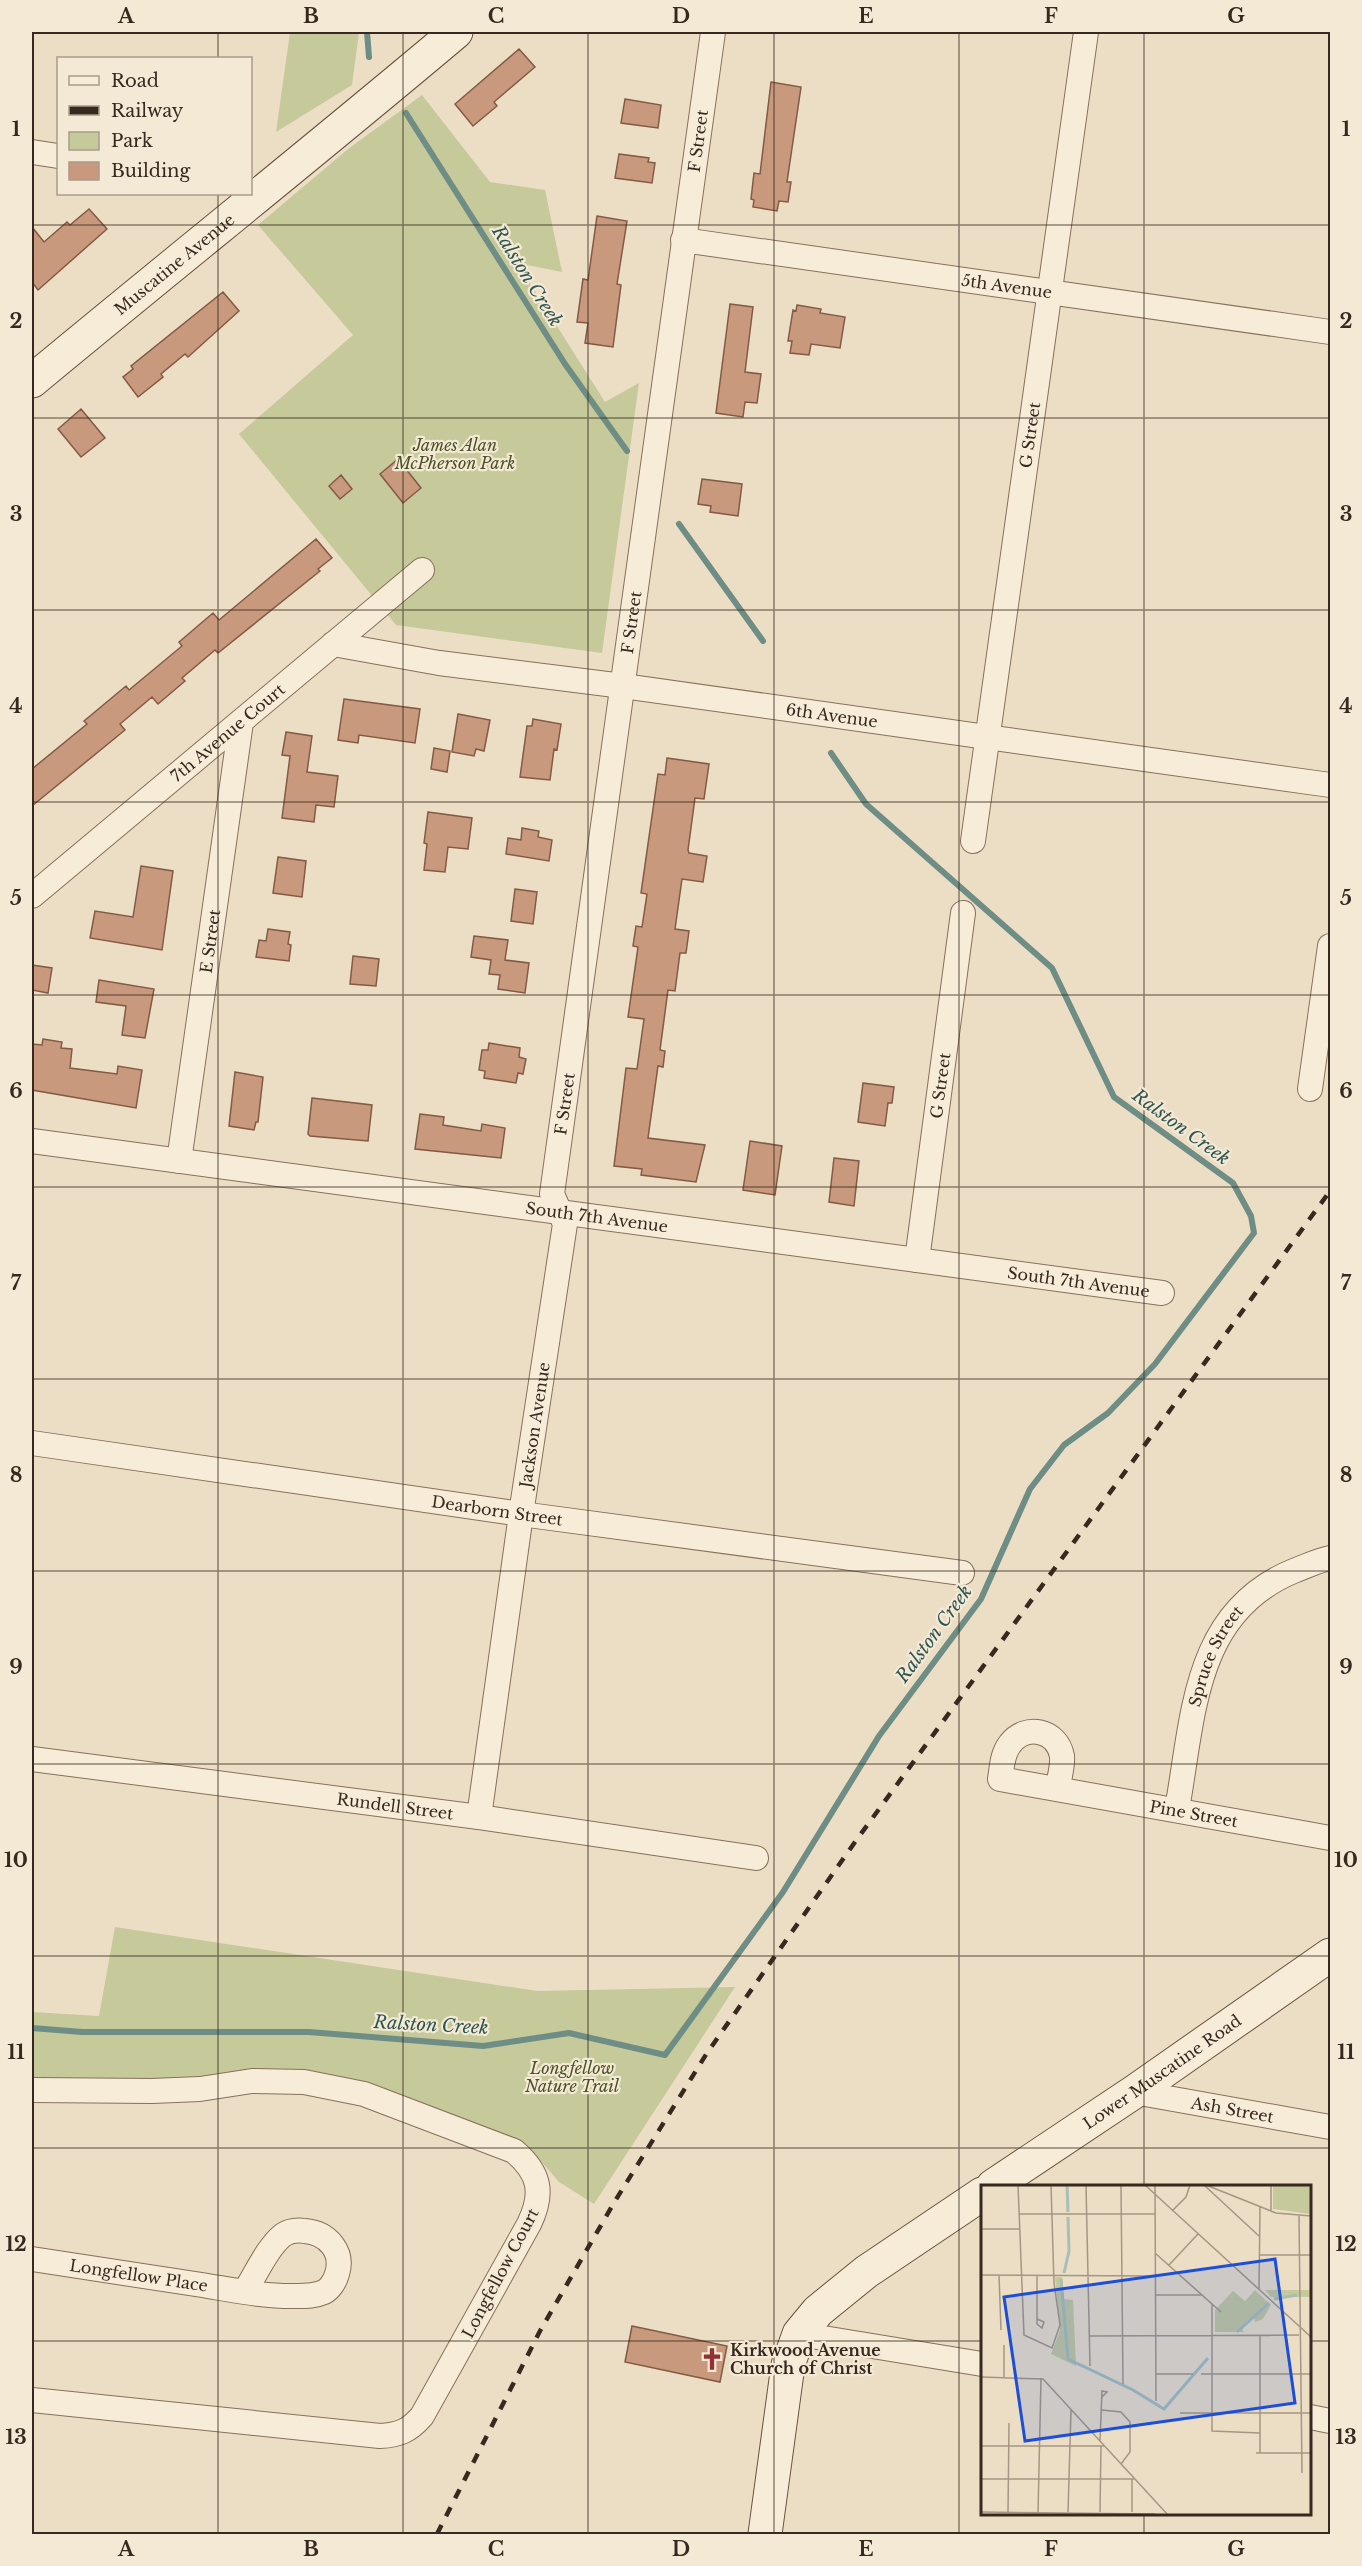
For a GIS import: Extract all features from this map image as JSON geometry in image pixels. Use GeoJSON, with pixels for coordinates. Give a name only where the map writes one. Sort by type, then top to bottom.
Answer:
{"type":"FeatureCollection","features":[{"type":"Feature","properties":{"kind":"main road","name":"Muscatine Avenue"},"geometry":{"type":"LineString","coordinates":[[258,185],[334,134],[456,32]]}},
{"type":"Feature","properties":{"kind":"main road","name":"Muscatine Avenue"},"geometry":{"type":"LineString","coordinates":[[32,381],[246,195]]}},
{"type":"Feature","properties":{"kind":"main road","name":"Lower Muscatine Road"},"geometry":{"type":"LineString","coordinates":[[996,2185],[1134,2092],[1330,1954]]}},
{"type":"Feature","properties":{"kind":"main road"},"geometry":{"type":"LineString","coordinates":[[765,2535],[788,2365],[799,2334],[818,2311],[866,2272],[981,2195]]}},
{"type":"Feature","properties":{"kind":"street","name":"F Street"},"geometry":{"type":"LineString","coordinates":[[559,1212],[552,1194],[713,32]]}},
{"type":"Feature","properties":{"kind":"street","name":"G Street"},"geometry":{"type":"LineString","coordinates":[[973,841],[1086,32]]}},
{"type":"Feature","properties":{"kind":"street"},"geometry":{"type":"LineString","coordinates":[[32,152],[57,156]]}},
{"type":"Feature","properties":{"kind":"street","name":"5th Avenue"},"geometry":{"type":"LineString","coordinates":[[683,240],[1330,332]]}},
{"type":"Feature","properties":{"kind":"street","name":"7th Avenue Court"},"geometry":{"type":"LineString","coordinates":[[32,896],[423,570]]}},
{"type":"Feature","properties":{"kind":"street","name":"6th Avenue"},"geometry":{"type":"LineString","coordinates":[[333,644],[439,663],[623,686],[988,739],[1330,785]]}},
{"type":"Feature","properties":{"kind":"street","name":"E Street"},"geometry":{"type":"LineString","coordinates":[[179,1161],[241,722]]}},
{"type":"Feature","properties":{"kind":"street","name":"G Street"},"geometry":{"type":"LineString","coordinates":[[916,1260],[963,913]]}},
{"type":"Feature","properties":{"kind":"street"},"geometry":{"type":"LineString","coordinates":[[1310,1089],[1330,946]]}},
{"type":"Feature","properties":{"kind":"street","name":"South 7th Avenue"},"geometry":{"type":"LineString","coordinates":[[32,1141],[1162,1293]]}},
{"type":"Feature","properties":{"kind":"street","name":"Jackson Avenue"},"geometry":{"type":"LineString","coordinates":[[479,1817],[521,1514],[565,1224],[559,1212]]}},
{"type":"Feature","properties":{"kind":"street","name":"Dearborn Street"},"geometry":{"type":"LineString","coordinates":[[32,1443],[521,1514],[962,1573]]}},
{"type":"Feature","properties":{"kind":"street","name":"Spruce Street"},"geometry":{"type":"LineString","coordinates":[[1177,1809],[1202,1671],[1221,1631],[1238,1608],[1260,1588],[1275,1579],[1330,1558]]}},
{"type":"Feature","properties":{"kind":"street","name":"Rundell Street"},"geometry":{"type":"LineString","coordinates":[[32,1759],[479,1817],[756,1858]]}},
{"type":"Feature","properties":{"kind":"street","name":"Pine Street"},"geometry":{"type":"LineString","coordinates":[[1058,1788],[1330,1838]]}},
{"type":"Feature","properties":{"kind":"street","name":"Longfellow Court"},"geometry":{"type":"LineString","coordinates":[[32,2090],[200,2089],[252,2081],[330,2085],[399,2105],[514,2151],[527,2162],[535,2176],[538,2192],[536,2209],[529,2224],[422,2416],[412,2427],[399,2435],[380,2436],[32,2400]]}},
{"type":"Feature","properties":{"kind":"street","name":"Ash Street"},"geometry":{"type":"LineString","coordinates":[[1134,2092],[1330,2127]]}},
{"type":"Feature","properties":{"kind":"street","name":"Longfellow Place"},"geometry":{"type":"LineString","coordinates":[[32,2259],[245,2291]]}},
{"type":"Feature","properties":{"kind":"street"},"geometry":{"type":"LineString","coordinates":[[799,2334],[981,2364]]}},
{"type":"Feature","properties":{"kind":"street"},"geometry":{"type":"LineString","coordinates":[[1311,2417],[1330,2421]]}},
{"type":"Feature","properties":{"kind":"green space"},"geometry":{"type":"Polygon","coordinates":[[[290,32],[359,32],[352,85],[276,132],[290,32]]]}},
{"type":"Feature","properties":{"kind":"green space","name":"James Alan McPherson Park"},"geometry":{"type":"Polygon","coordinates":[[[422,95],[490,182],[545,190],[562,272],[517,263],[605,402],[639,383],[602,653],[396,625],[239,434],[353,335],[258,225],[348,149],[422,95]]]}},
{"type":"Feature","properties":{"kind":"green space","name":"Longfellow Nature Trail"},"geometry":{"type":"Polygon","coordinates":[[[115,1927],[537,1991],[735,1987],[594,2204],[559,2182],[540,2160],[512,2142],[249,2071],[152,2081],[32,2078],[32,2012],[99,2016],[115,1927]]]}},
{"type":"Feature","properties":{"kind":"building"},"geometry":{"type":"Polygon","coordinates":[[[519,49],[535,67],[494,102],[497,106],[473,126],[455,104],[519,49]]]}},
{"type":"Feature","properties":{"kind":"building"},"geometry":{"type":"Polygon","coordinates":[[[771,82],[801,87],[787,182],[791,182],[788,202],[779,201],[777,211],[753,207],[754,200],[751,199],[754,173],[760,174],[771,82]]]}},
{"type":"Feature","properties":{"kind":"building"},"geometry":{"type":"Polygon","coordinates":[[[625,99],[661,105],[658,128],[621,123],[625,99]]]}},
{"type":"Feature","properties":{"kind":"building"},"geometry":{"type":"Polygon","coordinates":[[[619,154],[649,158],[648,162],[655,163],[652,183],[615,178],[619,154]]]}},
{"type":"Feature","properties":{"kind":"building"},"geometry":{"type":"Polygon","coordinates":[[[89,209],[107,229],[38,290],[32,282],[32,227],[44,242],[67,222],[70,225],[89,209]]]}},
{"type":"Feature","properties":{"kind":"building"},"geometry":{"type":"Polygon","coordinates":[[[597,216],[627,221],[617,284],[621,285],[613,347],[585,343],[588,323],[577,322],[583,279],[588,280],[597,216]]]}},
{"type":"Feature","properties":{"kind":"building"},"geometry":{"type":"Polygon","coordinates":[[[223,292],[239,311],[188,357],[185,354],[161,374],[163,377],[138,397],[123,377],[133,369],[131,366],[223,292]]]}},
{"type":"Feature","properties":{"kind":"building"},"geometry":{"type":"Polygon","coordinates":[[[730,304],[753,307],[745,372],[761,374],[757,403],[745,402],[743,417],[716,413],[730,304]]]}},
{"type":"Feature","properties":{"kind":"building"},"geometry":{"type":"Polygon","coordinates":[[[797,305],[821,309],[820,313],[845,317],[840,348],[811,344],[809,355],[790,353],[792,341],[788,341],[793,310],[796,311],[797,305]]]}},
{"type":"Feature","properties":{"kind":"building"},"geometry":{"type":"Polygon","coordinates":[[[81,409],[105,438],[81,457],[58,429],[81,409]]]}},
{"type":"Feature","properties":{"kind":"building"},"geometry":{"type":"Polygon","coordinates":[[[398,459],[421,488],[403,503],[380,474],[398,459]]]}},
{"type":"Feature","properties":{"kind":"building"},"geometry":{"type":"Polygon","coordinates":[[[341,475],[352,489],[340,499],[329,486],[341,475]]]}},
{"type":"Feature","properties":{"kind":"building"},"geometry":{"type":"Polygon","coordinates":[[[702,479],[742,484],[738,516],[710,512],[711,506],[698,504],[702,479]]]}},
{"type":"Feature","properties":{"kind":"building"},"geometry":{"type":"Polygon","coordinates":[[[316,539],[332,558],[318,569],[320,571],[218,653],[215,650],[182,678],[185,681],[158,704],[152,697],[120,724],[125,730],[32,806],[32,769],[87,724],[84,721],[126,686],[129,690],[182,646],[179,642],[213,613],[219,620],[316,539]]]}},
{"type":"Feature","properties":{"kind":"building"},"geometry":{"type":"Polygon","coordinates":[[[344,699],[420,709],[415,743],[359,735],[358,743],[338,740],[344,699]]]}},
{"type":"Feature","properties":{"kind":"building"},"geometry":{"type":"Polygon","coordinates":[[[458,714],[490,720],[484,751],[476,749],[474,756],[452,752],[458,714]]]}},
{"type":"Feature","properties":{"kind":"building"},"geometry":{"type":"Polygon","coordinates":[[[533,719],[561,724],[557,750],[554,749],[550,780],[520,777],[527,726],[532,726],[533,719]]]}},
{"type":"Feature","properties":{"kind":"building"},"geometry":{"type":"Polygon","coordinates":[[[286,732],[312,736],[307,772],[338,776],[334,807],[316,805],[314,822],[282,818],[290,756],[282,755],[286,732]]]}},
{"type":"Feature","properties":{"kind":"building"},"geometry":{"type":"Polygon","coordinates":[[[434,748],[450,751],[447,772],[431,769],[434,748]]]}},
{"type":"Feature","properties":{"kind":"building"},"geometry":{"type":"Polygon","coordinates":[[[667,758],[709,764],[704,799],[695,798],[688,850],[689,853],[707,856],[703,882],[682,879],[675,929],[689,931],[686,953],[680,953],[675,991],[668,990],[660,1050],[665,1051],[663,1067],[658,1066],[648,1138],[705,1145],[696,1182],[641,1175],[642,1169],[614,1166],[626,1068],[637,1069],[644,1019],[628,1017],[638,947],[633,946],[636,926],[642,927],[647,894],[641,893],[658,774],[665,775],[667,758]]]}},
{"type":"Feature","properties":{"kind":"building"},"geometry":{"type":"Polygon","coordinates":[[[428,812],[472,818],[468,849],[448,847],[445,872],[424,870],[427,844],[424,843],[428,812]]]}},
{"type":"Feature","properties":{"kind":"building"},"geometry":{"type":"Polygon","coordinates":[[[522,828],[539,831],[538,837],[552,840],[549,861],[506,854],[508,838],[521,840],[522,828]]]}},
{"type":"Feature","properties":{"kind":"building"},"geometry":{"type":"Polygon","coordinates":[[[278,857],[306,861],[302,897],[273,893],[278,857]]]}},
{"type":"Feature","properties":{"kind":"building"},"geometry":{"type":"Polygon","coordinates":[[[141,866],[173,871],[162,950],[90,938],[95,911],[133,917],[141,866]]]}},
{"type":"Feature","properties":{"kind":"building"},"geometry":{"type":"Polygon","coordinates":[[[515,889],[537,892],[533,924],[511,921],[515,889]]]}},
{"type":"Feature","properties":{"kind":"building"},"geometry":{"type":"Polygon","coordinates":[[[268,929],[290,932],[289,961],[256,957],[259,940],[266,941],[268,929]]]}},
{"type":"Feature","properties":{"kind":"building"},"geometry":{"type":"Polygon","coordinates":[[[474,936],[508,940],[505,960],[529,963],[525,993],[498,989],[500,975],[489,974],[491,960],[471,957],[474,936]]]}},
{"type":"Feature","properties":{"kind":"building"},"geometry":{"type":"Polygon","coordinates":[[[353,956],[379,959],[376,986],[350,984],[353,956]]]}},
{"type":"Feature","properties":{"kind":"building"},"geometry":{"type":"Polygon","coordinates":[[[32,965],[52,968],[48,993],[32,990],[32,965]]]}},
{"type":"Feature","properties":{"kind":"building"},"geometry":{"type":"Polygon","coordinates":[[[99,980],[154,989],[145,1038],[122,1035],[126,1006],[96,1002],[99,980]]]}},
{"type":"Feature","properties":{"kind":"building"},"geometry":{"type":"Polygon","coordinates":[[[43,1039],[62,1042],[61,1048],[72,1049],[70,1068],[117,1074],[118,1066],[142,1070],[136,1108],[32,1090],[32,1044],[42,1045],[43,1039]]]}},
{"type":"Feature","properties":{"kind":"building"},"geometry":{"type":"Polygon","coordinates":[[[489,1043],[520,1048],[519,1057],[526,1059],[523,1074],[518,1073],[516,1083],[484,1078],[485,1071],[479,1070],[482,1050],[488,1050],[489,1043]]]}},
{"type":"Feature","properties":{"kind":"building"},"geometry":{"type":"Polygon","coordinates":[[[235,1072],[263,1077],[258,1122],[254,1130],[229,1126],[235,1072]]]}},
{"type":"Feature","properties":{"kind":"building"},"geometry":{"type":"Polygon","coordinates":[[[863,1083],[894,1087],[892,1103],[888,1103],[885,1126],[858,1122],[863,1083]]]}},
{"type":"Feature","properties":{"kind":"building"},"geometry":{"type":"Polygon","coordinates":[[[312,1098],[372,1105],[368,1141],[310,1136],[308,1134],[312,1098]]]}},
{"type":"Feature","properties":{"kind":"building"},"geometry":{"type":"Polygon","coordinates":[[[420,1114],[444,1117],[443,1125],[481,1131],[482,1124],[505,1128],[501,1158],[415,1149],[420,1114]]]}},
{"type":"Feature","properties":{"kind":"building"},"geometry":{"type":"Polygon","coordinates":[[[750,1141],[782,1146],[775,1195],[743,1190],[750,1141]]]}},
{"type":"Feature","properties":{"kind":"building"},"geometry":{"type":"Polygon","coordinates":[[[834,1158],[859,1161],[854,1206],[829,1202],[834,1158]]]}},
{"type":"Feature","properties":{"kind":"building"},"geometry":{"type":"Polygon","coordinates":[[[632,2326],[727,2346],[720,2382],[625,2362],[632,2326]]]}},
{"type":"Feature","properties":{"kind":"waterway","name":"Ralston Creek"},"geometry":{"type":"LineString","coordinates":[[367,32],[369,57]]}},
{"type":"Feature","properties":{"kind":"waterway","name":"Ralston Creek"},"geometry":{"type":"LineString","coordinates":[[406,113],[565,364],[627,451]]}},
{"type":"Feature","properties":{"kind":"waterway","name":"Ralston Creek"},"geometry":{"type":"LineString","coordinates":[[679,524],[763,641]]}},
{"type":"Feature","properties":{"kind":"waterway","name":"Ralston Creek"},"geometry":{"type":"LineString","coordinates":[[32,2028],[82,2032],[309,2032],[483,2046],[569,2033],[665,2055],[783,1892],[879,1736],[981,1599],[1030,1489],[1064,1445],[1108,1413],[1155,1364],[1254,1233],[1251,1216],[1233,1183],[1114,1097],[1052,968],[866,804],[831,753]]}},
{"type":"Feature","properties":{"kind":"railway"},"geometry":{"type":"LineString","coordinates":[[437,2534],[540,2331],[615,2201],[707,2053],[855,1842],[1330,1191]]}},
{"type":"Feature","properties":{"kind":"place","name":"Kirkwood Avenue Church of Christ"},"geometry":{"type":"Point","coordinates":[712,2359]}}]}
